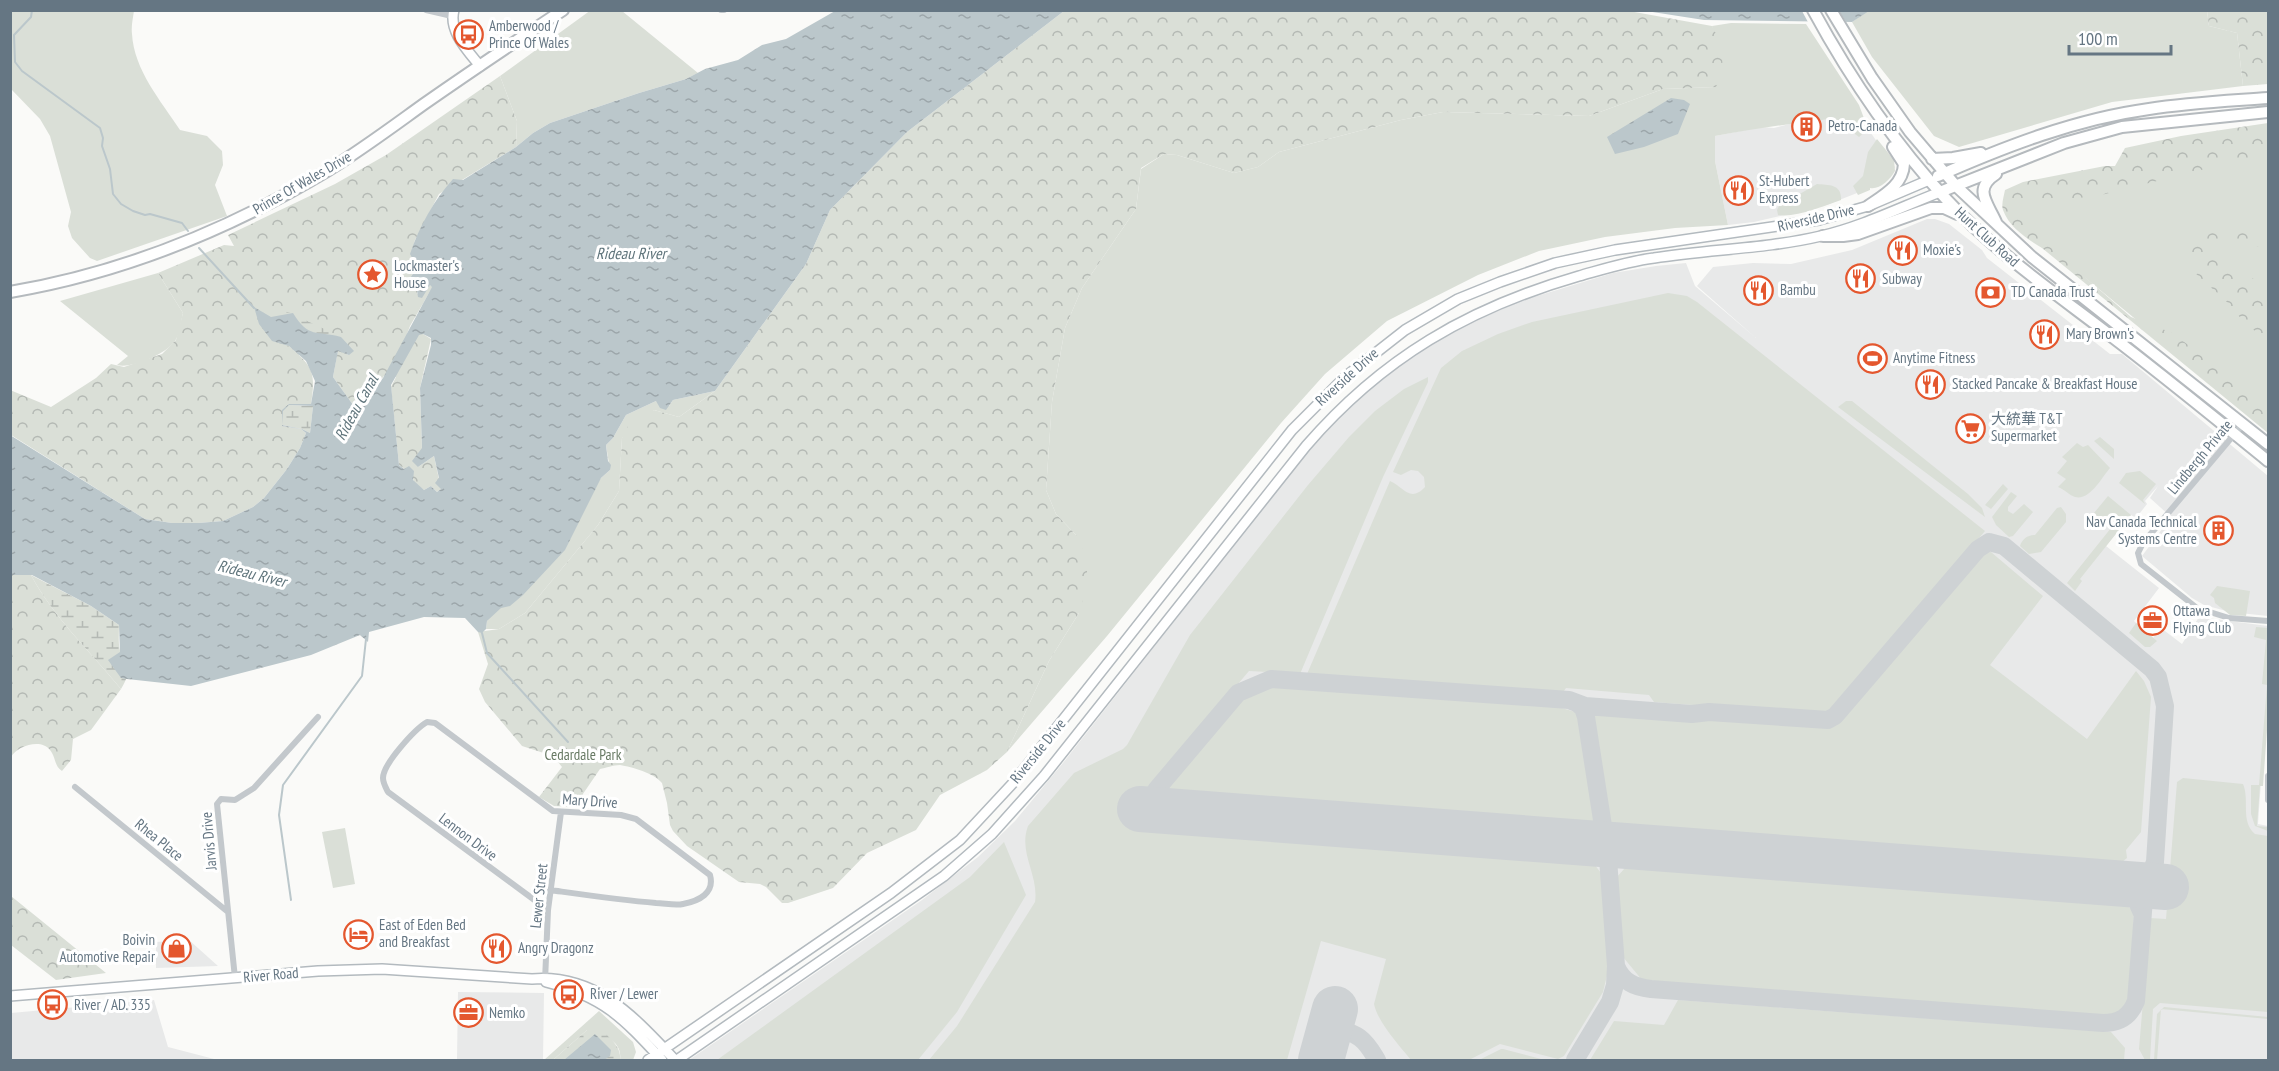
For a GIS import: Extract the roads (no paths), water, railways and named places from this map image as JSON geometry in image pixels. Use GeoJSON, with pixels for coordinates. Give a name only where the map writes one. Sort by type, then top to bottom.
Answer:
{"type":"FeatureCollection","features":[{"type":"Feature","properties":{"kind":"main road","name":"Prince Of Wales Drive"},"geometry":{"type":"LineString","coordinates":[[10,292],[91,275],[135,261],[211,231],[269,204],[338,164],[563,10]]}},
{"type":"Feature","properties":{"kind":"main road","name":"Hunt Club Road"},"geometry":{"type":"LineString","coordinates":[[1813,10],[1859,88],[1883,122],[1929,180],[1963,216],[2042,284],[2268,461]]}},
{"type":"Feature","properties":{"kind":"main road","name":"Hunt Club Road"},"geometry":{"type":"LineString","coordinates":[[1831,10],[1872,78],[1910,132],[1956,186],[1999,228],[2061,282],[2268,444]]}},
{"type":"Feature","properties":{"kind":"main road"},"geometry":{"type":"LineString","coordinates":[[453,13],[454,26],[461,41],[480,66]]}},
{"type":"Feature","properties":{"kind":"main road","name":"Riverside Drive"},"geometry":{"type":"LineString","coordinates":[[658,1056],[891,893],[934,862],[967,834],[1013,783],[1292,430],[1330,390],[1377,350],[1405,330],[1458,299],[1541,267],[1615,250],[1819,220],[1868,206],[2002,149],[2084,122],[2114,115],[2150,109],[2268,98]]}},
{"type":"Feature","properties":{"kind":"main road","name":"Riverside Drive"},"geometry":{"type":"LineString","coordinates":[[676,1060],[944,876],[993,834],[1059,758],[1306,446],[1345,403],[1389,366],[1453,325],[1501,302],[1547,285],[1652,258],[1823,236],[2064,143],[2122,127],[2268,112]]}},
{"type":"Feature","properties":{"kind":"main road"},"geometry":{"type":"LineString","coordinates":[[1868,206],[1893,188],[1901,178],[1903,169],[1902,160],[1887,136],[1883,122]]}},
{"type":"Feature","properties":{"kind":"main road"},"geometry":{"type":"LineString","coordinates":[[1932,159],[1953,158],[2002,149]]}},
{"type":"Feature","properties":{"kind":"main road"},"geometry":{"type":"LineString","coordinates":[[1999,228],[1987,202],[1983,186],[1994,175],[2015,163]]}},
{"type":"Feature","properties":{"kind":"main road"},"geometry":{"type":"LineString","coordinates":[[1823,236],[1858,234],[1931,208],[1944,208],[1963,216]]}},
{"type":"Feature","properties":{"kind":"main road"},"geometry":{"type":"LineString","coordinates":[[1771,228],[1773,243]]}},
{"type":"Feature","properties":{"kind":"main road"},"geometry":{"type":"LineString","coordinates":[[2113,338],[2120,328]]}},
{"type":"Feature","properties":{"kind":"main road","name":"River Road"},"geometry":{"type":"LineString","coordinates":[[10,996],[318,971],[382,969],[579,983],[610,999],[629,1014],[658,1056],[676,1060]]}},
{"type":"Feature","properties":{"kind":"street"},"geometry":{"type":"LineString","coordinates":[[426,10],[453,13]]}},
{"type":"Feature","properties":{"kind":"street","name":"Lindbergh Private"},"geometry":{"type":"LineString","coordinates":[[2243,424],[2143,543],[2139,549],[2139,558],[2141,564],[2204,611],[2229,618],[2268,621]]}},
{"type":"Feature","properties":{"kind":"street","name":"Jarvis Drive"},"geometry":{"type":"LineString","coordinates":[[235,978],[217,804],[221,799],[235,800],[254,788],[318,717]]}},
{"type":"Feature","properties":{"kind":"street","name":"Lennon Drive"},"geometry":{"type":"LineString","coordinates":[[429,722],[414,731],[389,763],[383,777],[388,792],[548,910]]}},
{"type":"Feature","properties":{"kind":"street","name":"Mary Drive"},"geometry":{"type":"LineString","coordinates":[[429,722],[435,723],[545,806],[561,812],[621,815],[636,819],[710,875],[711,889],[698,899],[683,904],[628,901],[550,890]]}},
{"type":"Feature","properties":{"kind":"street"},"geometry":{"type":"LineString","coordinates":[[2268,776],[2268,800]]}},
{"type":"Feature","properties":{"kind":"street","name":"Rhea Place"},"geometry":{"type":"LineString","coordinates":[[75,787],[228,912]]}},
{"type":"Feature","properties":{"kind":"street","name":"Lewer Street"},"geometry":{"type":"LineString","coordinates":[[545,980],[548,910],[561,812]]}},
{"type":"Feature","properties":{"kind":"water","name":"Rideau River"},"geometry":{"type":"Polygon","coordinates":[[[835,11],[1064,11],[907,132],[830,210],[806,264],[715,391],[673,400],[666,410],[660,408],[656,401],[626,415],[613,438],[606,445],[610,470],[601,478],[565,550],[523,595],[510,606],[501,608],[487,621],[486,629],[482,633],[478,632],[465,618],[424,617],[369,632],[368,642],[360,635],[311,655],[191,686],[127,679],[121,678],[108,660],[120,652],[119,625],[91,606],[32,575],[11,575],[10,435],[145,519],[172,523],[223,521],[253,507],[264,498],[287,469],[306,433],[301,429],[282,426],[282,425],[282,410],[289,404],[311,404],[315,381],[306,361],[289,346],[272,341],[259,324],[254,307],[271,317],[293,313],[309,330],[341,337],[354,351],[349,355],[338,351],[333,377],[356,409],[383,378],[432,287],[430,285],[422,298],[418,297],[417,291],[410,287],[409,280],[417,267],[410,254],[428,214],[453,179],[463,180],[550,123],[686,79],[705,69],[738,60],[762,45],[786,39],[835,11]],[[423,334],[419,335],[391,385],[399,465],[404,469],[409,466],[414,471],[413,480],[424,490],[431,486],[437,492],[441,489],[435,483],[439,478],[434,456],[418,467],[412,461],[422,448],[420,388],[431,345],[431,338],[423,334]],[[289,405],[283,411],[282,425],[310,433],[313,406],[289,405]]]}},
{"type":"Feature","properties":{"kind":"water"},"geometry":{"type":"Polygon","coordinates":[[[1646,11],[1869,11],[1852,22],[1704,20],[1646,11]]]}},
{"type":"Feature","properties":{"kind":"water"},"geometry":{"type":"Polygon","coordinates":[[[1671,98],[1684,100],[1690,104],[1678,134],[1644,147],[1615,154],[1607,137],[1671,98]]]}},
{"type":"Feature","properties":{"kind":"water"},"geometry":{"type":"Polygon","coordinates":[[[595,1034],[611,1050],[610,1056],[604,1060],[564,1060],[595,1034]]]}},
{"type":"Feature","properties":{"kind":"waterway"},"geometry":{"type":"LineString","coordinates":[[32,10],[31,17],[14,35],[15,62],[22,71],[100,128],[103,138],[102,146],[110,169],[113,194],[121,204],[145,215],[150,214],[182,223],[188,231]]}},
{"type":"Feature","properties":{"kind":"waterway"},"geometry":{"type":"LineString","coordinates":[[199,248],[254,308]]}},
{"type":"Feature","properties":{"kind":"waterway"},"geometry":{"type":"LineString","coordinates":[[482,633],[487,653],[568,742]]}},
{"type":"Feature","properties":{"kind":"waterway"},"geometry":{"type":"LineString","coordinates":[[291,900],[279,815],[283,785],[362,676],[366,639]]}},
{"type":"Feature","properties":{"kind":"place","name":"Amberwood / Prince Of Wales"},"geometry":{"type":"Point","coordinates":[468,35]}},
{"type":"Feature","properties":{"kind":"place","name":"Petro-Canada"},"geometry":{"type":"Point","coordinates":[1807,126]}},
{"type":"Feature","properties":{"kind":"place","name":"St-Hubert Express"},"geometry":{"type":"Point","coordinates":[1738,190]}},
{"type":"Feature","properties":{"kind":"place","name":"Moxie's"},"geometry":{"type":"Point","coordinates":[1902,250]}},
{"type":"Feature","properties":{"kind":"place","name":"Lockmaster's House"},"geometry":{"type":"Point","coordinates":[373,275]}},
{"type":"Feature","properties":{"kind":"place","name":"Subway"},"geometry":{"type":"Point","coordinates":[1861,279]}},
{"type":"Feature","properties":{"kind":"place","name":"Bambu"},"geometry":{"type":"Point","coordinates":[1759,290]}},
{"type":"Feature","properties":{"kind":"place","name":"TD Canada Trust"},"geometry":{"type":"Point","coordinates":[1990,292]}},
{"type":"Feature","properties":{"kind":"place","name":"Mary Brown's"},"geometry":{"type":"Point","coordinates":[2045,334]}},
{"type":"Feature","properties":{"kind":"place","name":"Anytime Fitness"},"geometry":{"type":"Point","coordinates":[1872,358]}},
{"type":"Feature","properties":{"kind":"place","name":"Stacked Pancake & Breakfast House"},"geometry":{"type":"Point","coordinates":[1931,384]}},
{"type":"Feature","properties":{"kind":"place","name":"大統華 T&T Supermarket"},"geometry":{"type":"Point","coordinates":[1970,428]}},
{"type":"Feature","properties":{"kind":"place","name":"Nav Canada Technical Systems Centre"},"geometry":{"type":"Point","coordinates":[2218,531]}},
{"type":"Feature","properties":{"kind":"place","name":"Ottawa Flying Club"},"geometry":{"type":"Point","coordinates":[2152,620]}},
{"type":"Feature","properties":{"kind":"place","name":"East of Eden Bed and Breakfast"},"geometry":{"type":"Point","coordinates":[358,934]}},
{"type":"Feature","properties":{"kind":"place","name":"Angry Dragonz"},"geometry":{"type":"Point","coordinates":[497,948]}},
{"type":"Feature","properties":{"kind":"place","name":"Boivin Automotive Repair"},"geometry":{"type":"Point","coordinates":[176,949]}},
{"type":"Feature","properties":{"kind":"place","name":"River / Lewer"},"geometry":{"type":"Point","coordinates":[569,994]}},
{"type":"Feature","properties":{"kind":"place","name":"River / AD. 335"},"geometry":{"type":"Point","coordinates":[53,1005]}},
{"type":"Feature","properties":{"kind":"place","name":"Nemko"},"geometry":{"type":"Point","coordinates":[468,1013]}},
{"type":"Feature","properties":{"kind":"water label","name":"Rideau Canal"},"geometry":{"type":"Point","coordinates":[356,407]}},
{"type":"Feature","properties":{"kind":"park label","name":"Cedardale Park"},"geometry":{"type":"Point","coordinates":[583,755]}}]}
